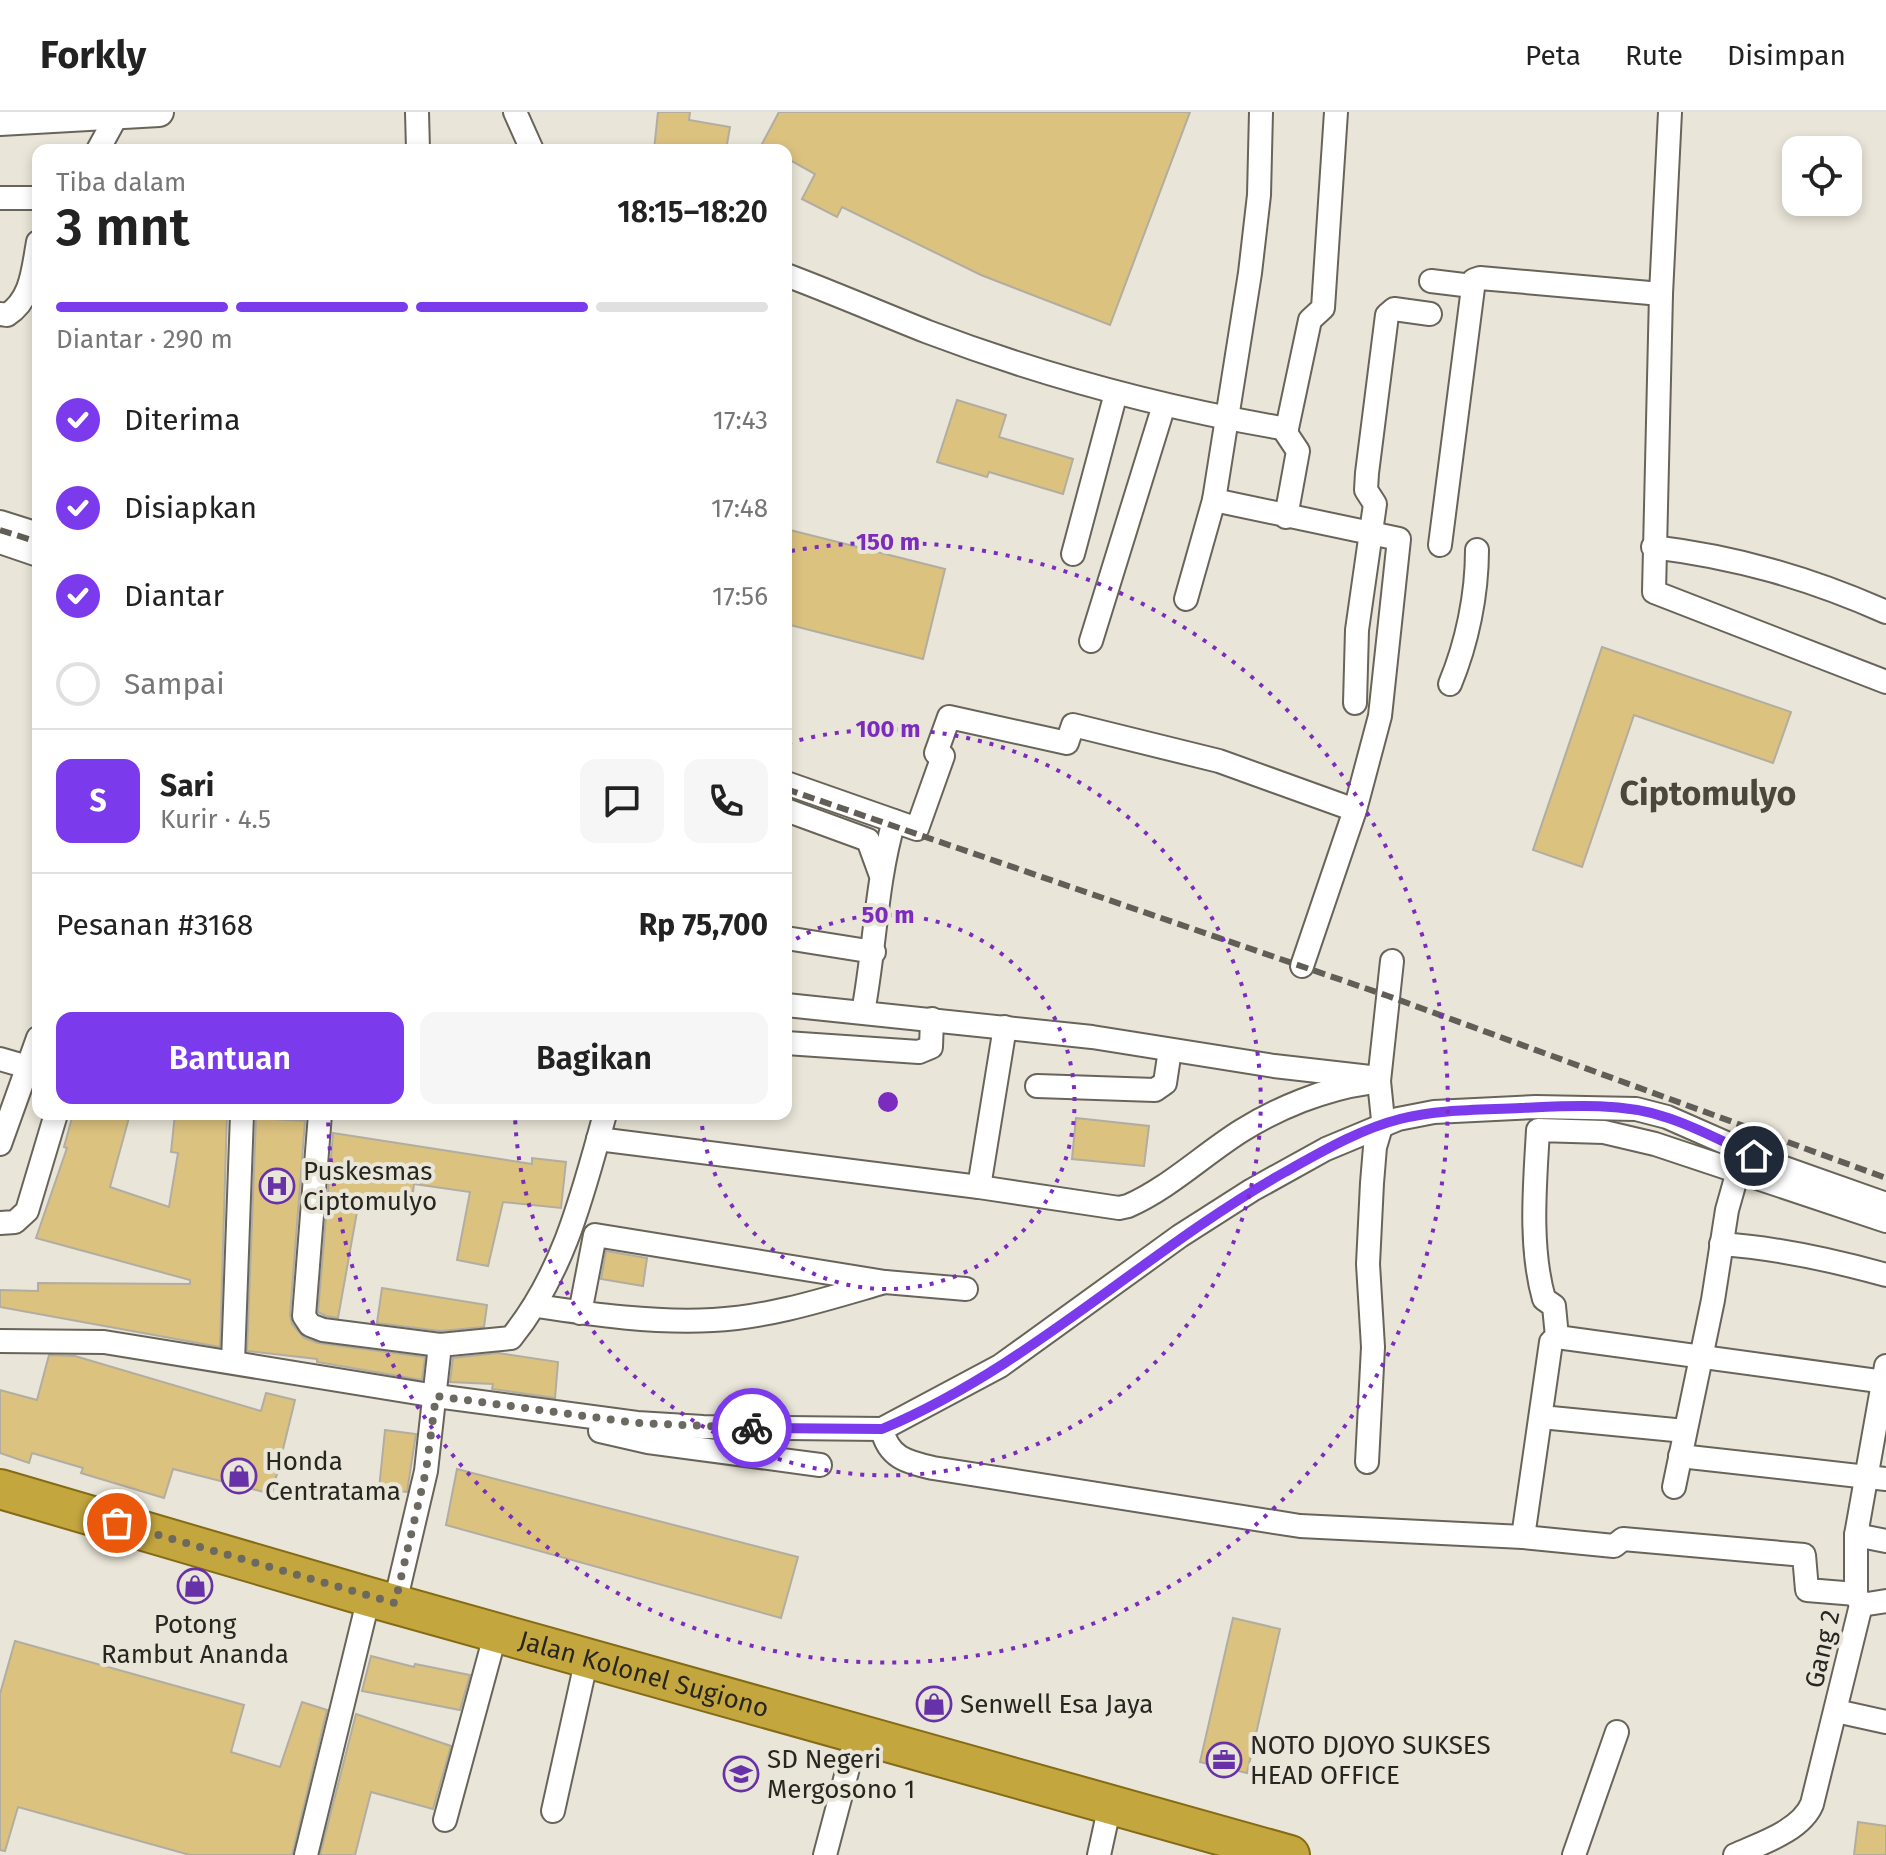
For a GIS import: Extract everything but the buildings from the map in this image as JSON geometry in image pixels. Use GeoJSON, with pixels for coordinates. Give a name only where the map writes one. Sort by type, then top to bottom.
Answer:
{"type":"FeatureCollection","features":[{"type":"Feature","properties":{"kind":"highway","name":"Jalan Kolonel Sugiono"},"geometry":{"type":"LineString","coordinates":[[0,1489],[382,1600],[1290,1855]]}},
{"type":"Feature","properties":{"kind":"street"},"geometry":{"type":"LineString","coordinates":[[0,121],[116,117],[159,112]]}},
{"type":"Feature","properties":{"kind":"street"},"geometry":{"type":"LineString","coordinates":[[417,112],[418,144]]}},
{"type":"Feature","properties":{"kind":"street"},"geometry":{"type":"LineString","coordinates":[[515,112],[529,144]]}},
{"type":"Feature","properties":{"kind":"street"},"geometry":{"type":"LineString","coordinates":[[1186,599],[1214,500],[1250,273],[1259,195],[1261,112]]}},
{"type":"Feature","properties":{"kind":"street"},"geometry":{"type":"LineString","coordinates":[[1286,517],[1298,451],[1286,433],[1310,320],[1323,308],[1336,112]]}},
{"type":"Feature","properties":{"kind":"street"},"geometry":{"type":"LineString","coordinates":[[1670,112],[1661,294],[1654,592],[1886,682]]}},
{"type":"Feature","properties":{"kind":"street"},"geometry":{"type":"LineString","coordinates":[[101,144],[116,117]]}},
{"type":"Feature","properties":{"kind":"street"},"geometry":{"type":"LineString","coordinates":[[0,198],[32,198]]}},
{"type":"Feature","properties":{"kind":"street"},"geometry":{"type":"LineString","coordinates":[[0,314],[7,315],[20,307],[27,295],[32,271]]}},
{"type":"Feature","properties":{"kind":"street"},"geometry":{"type":"LineString","coordinates":[[792,277],[930,332],[1116,393],[1226,419],[1287,429]]}},
{"type":"Feature","properties":{"kind":"street"},"geometry":{"type":"LineString","coordinates":[[1440,545],[1472,286],[1480,278],[1661,294]]}},
{"type":"Feature","properties":{"kind":"street"},"geometry":{"type":"LineString","coordinates":[[1431,281],[1472,286]]}},
{"type":"Feature","properties":{"kind":"street"},"geometry":{"type":"LineString","coordinates":[[1355,703],[1357,630],[1375,504],[1366,490],[1387,315],[1394,309],[1430,314]]}},
{"type":"Feature","properties":{"kind":"street"},"geometry":{"type":"LineString","coordinates":[[1073,554],[1116,393]]}},
{"type":"Feature","properties":{"kind":"street"},"geometry":{"type":"LineString","coordinates":[[1091,641],[1164,405]]}},
{"type":"Feature","properties":{"kind":"street"},"geometry":{"type":"LineString","coordinates":[[1214,500],[1399,539],[1380,716],[1355,810],[1302,966]]}},
{"type":"Feature","properties":{"kind":"street"},"geometry":{"type":"LineString","coordinates":[[0,522],[32,532]]}},
{"type":"Feature","properties":{"kind":"street"},"geometry":{"type":"LineString","coordinates":[[0,542],[32,553]]}},
{"type":"Feature","properties":{"kind":"street"},"geometry":{"type":"LineString","coordinates":[[1653,547],[1721,555],[1760,565],[1886,612]]}},
{"type":"Feature","properties":{"kind":"street"},"geometry":{"type":"LineString","coordinates":[[1450,684],[1466,631],[1477,575],[1477,550]]}},
{"type":"Feature","properties":{"kind":"street"},"geometry":{"type":"LineString","coordinates":[[792,785],[917,829],[949,717],[1067,743],[1073,725],[1219,761],[1355,810]]}},
{"type":"Feature","properties":{"kind":"street"},"geometry":{"type":"LineString","coordinates":[[792,812],[868,840],[874,850],[881,881]]}},
{"type":"Feature","properties":{"kind":"street"},"geometry":{"type":"LineString","coordinates":[[863,1012],[874,952],[881,881],[894,821]]}},
{"type":"Feature","properties":{"kind":"street"},"geometry":{"type":"LineString","coordinates":[[792,939],[874,952]]}},
{"type":"Feature","properties":{"kind":"street"},"geometry":{"type":"LineString","coordinates":[[1367,1462],[1373,1347],[1368,1264],[1375,1147],[1382,1126],[1379,1080],[1392,961]]}},
{"type":"Feature","properties":{"kind":"street"},"geometry":{"type":"LineString","coordinates":[[792,1006],[1005,1027],[1379,1080]]}},
{"type":"Feature","properties":{"kind":"street"},"geometry":{"type":"LineString","coordinates":[[792,1043],[926,1051],[933,1042],[932,1019]]}},
{"type":"Feature","properties":{"kind":"street"},"geometry":{"type":"LineString","coordinates":[[979,1187],[1005,1027]]}},
{"type":"Feature","properties":{"kind":"street"},"geometry":{"type":"LineString","coordinates":[[1037,1086],[1155,1090],[1165,1083],[1170,1050]]}},
{"type":"Feature","properties":{"kind":"street"},"geometry":{"type":"LineString","coordinates":[[0,1059],[32,1068]]}},
{"type":"Feature","properties":{"kind":"street"},"geometry":{"type":"LineString","coordinates":[[0,1144],[32,1073]]}},
{"type":"Feature","properties":{"kind":"street"},"geometry":{"type":"LineString","coordinates":[[598,1139],[979,1187],[1119,1208],[1128,1206],[1182,1174],[1243,1130],[1312,1096],[1379,1080]]}},
{"type":"Feature","properties":{"kind":"street"},"geometry":{"type":"LineString","coordinates":[[0,1341],[104,1342],[436,1396],[703,1427],[882,1429],[1000,1366],[1180,1236],[1252,1190],[1326,1149],[1382,1126],[1434,1112],[1536,1107],[1636,1109],[1667,1117],[1776,1165],[1886,1204]]}},
{"type":"Feature","properties":{"kind":"street"},"geometry":{"type":"LineString","coordinates":[[0,1223],[15,1222],[27,1211],[54,1120]]}},
{"type":"Feature","properties":{"kind":"street"},"geometry":{"type":"LineString","coordinates":[[233,1362],[242,1120]]}},
{"type":"Feature","properties":{"kind":"street"},"geometry":{"type":"LineString","coordinates":[[320,1120],[304,1316],[310,1325],[323,1330],[440,1345],[511,1338],[537,1306],[562,1257],[603,1120]]}},
{"type":"Feature","properties":{"kind":"street"},"geometry":{"type":"LineString","coordinates":[[1557,1337],[1554,1306],[1544,1299],[1539,1275],[1536,1226],[1538,1130],[1604,1132],[1655,1144],[1886,1221]]}},
{"type":"Feature","properties":{"kind":"street"},"geometry":{"type":"LineString","coordinates":[[1674,1487],[1738,1171]]}},
{"type":"Feature","properties":{"kind":"street"},"geometry":{"type":"LineString","coordinates":[[580,1313],[595,1235],[885,1282],[966,1289]]}},
{"type":"Feature","properties":{"kind":"street"},"geometry":{"type":"LineString","coordinates":[[1721,1244],[1811,1256],[1886,1275]]}},
{"type":"Feature","properties":{"kind":"street"},"geometry":{"type":"LineString","coordinates":[[537,1306],[633,1320],[715,1320],[790,1308],[885,1282]]}},
{"type":"Feature","properties":{"kind":"street"},"geometry":{"type":"LineString","coordinates":[[1523,1537],[1551,1342],[1557,1337],[1885,1376]]}},
{"type":"Feature","properties":{"kind":"street"},"geometry":{"type":"LineString","coordinates":[[306,1855],[382,1600],[426,1471],[440,1345]]}},
{"type":"Feature","properties":{"kind":"street","name":"Gang 2"},"geometry":{"type":"LineString","coordinates":[[1735,1855],[1772,1839],[1808,1812],[1836,1711],[1859,1600],[1856,1535],[1877,1479],[1885,1376]]}},
{"type":"Feature","properties":{"kind":"street"},"geometry":{"type":"LineString","coordinates":[[523,1408],[536,1416],[648,1442],[820,1465]]}},
{"type":"Feature","properties":{"kind":"street"},"geometry":{"type":"LineString","coordinates":[[1541,1417],[1685,1431]]}},
{"type":"Feature","properties":{"kind":"street"},"geometry":{"type":"LineString","coordinates":[[882,1429],[885,1444],[893,1454],[933,1468],[1300,1526],[1523,1537],[1614,1546],[1623,1539],[1804,1555],[1807,1590],[1859,1600],[1886,1601]]}},
{"type":"Feature","properties":{"kind":"street"},"geometry":{"type":"LineString","coordinates":[[1680,1456],[1877,1479]]}},
{"type":"Feature","properties":{"kind":"street"},"geometry":{"type":"LineString","coordinates":[[1856,1535],[1886,1541]]}},
{"type":"Feature","properties":{"kind":"street"},"geometry":{"type":"LineString","coordinates":[[445,1820],[496,1632]]}},
{"type":"Feature","properties":{"kind":"street"},"geometry":{"type":"LineString","coordinates":[[553,1811],[587,1658]]}},
{"type":"Feature","properties":{"kind":"street"},"geometry":{"type":"LineString","coordinates":[[1836,1711],[1886,1722]]}},
{"type":"Feature","properties":{"kind":"street"},"geometry":{"type":"LineString","coordinates":[[1574,1855],[1617,1732]]}},
{"type":"Feature","properties":{"kind":"street"},"geometry":{"type":"LineString","coordinates":[[825,1855],[857,1734]]}},
{"type":"Feature","properties":{"kind":"street"},"geometry":{"type":"LineString","coordinates":[[1099,1855],[1110,1805]]}},
{"type":"Feature","properties":{"kind":"railway"},"geometry":{"type":"LineString","coordinates":[[0,530],[32,540]]}},
{"type":"Feature","properties":{"kind":"railway"},"geometry":{"type":"LineString","coordinates":[[792,791],[1388,996],[1886,1178]]}},
{"type":"Feature","properties":{"kind":"way so far"},"geometry":{"type":"LineString","coordinates":[[117,1523],[395,1603],[426,1471],[436,1396],[637,1423],[752,1428]]}},
{"type":"Feature","properties":{"kind":"place","name":"Puskesmas Ciptomulyo"},"geometry":{"type":"Point","coordinates":[277,1186]}},
{"type":"Feature","properties":{"kind":"place","name":"Honda Centratama"},"geometry":{"type":"Point","coordinates":[239,1476]}},
{"type":"Feature","properties":{"kind":"place","name":"Potong Rambut Ananda"},"geometry":{"type":"Point","coordinates":[195,1586]}},
{"type":"Feature","properties":{"kind":"place","name":"Senwell Esa Jaya"},"geometry":{"type":"Point","coordinates":[934,1704]}},
{"type":"Feature","properties":{"kind":"place","name":"NOTO DJOYO SUKSES HEAD OFFICE"},"geometry":{"type":"Point","coordinates":[1224,1760]}},
{"type":"Feature","properties":{"kind":"place","name":"SD Negeri Mergosono 1"},"geometry":{"type":"Point","coordinates":[741,1774]}},
{"type":"Feature","properties":{"kind":"district","name":"Ciptomulyo"},"geometry":{"type":"Point","coordinates":[1708,793]}},
{"type":"Feature","properties":{"kind":"route"},"geometry":{"type":"LineString","coordinates":[[752,1428],[882,1429],[900,1421],[1000,1366],[1180,1236],[1252,1190],[1326,1149],[1398,1119],[1434,1112],[1536,1107],[1636,1109],[1667,1117],[1754,1156]]}}]}
